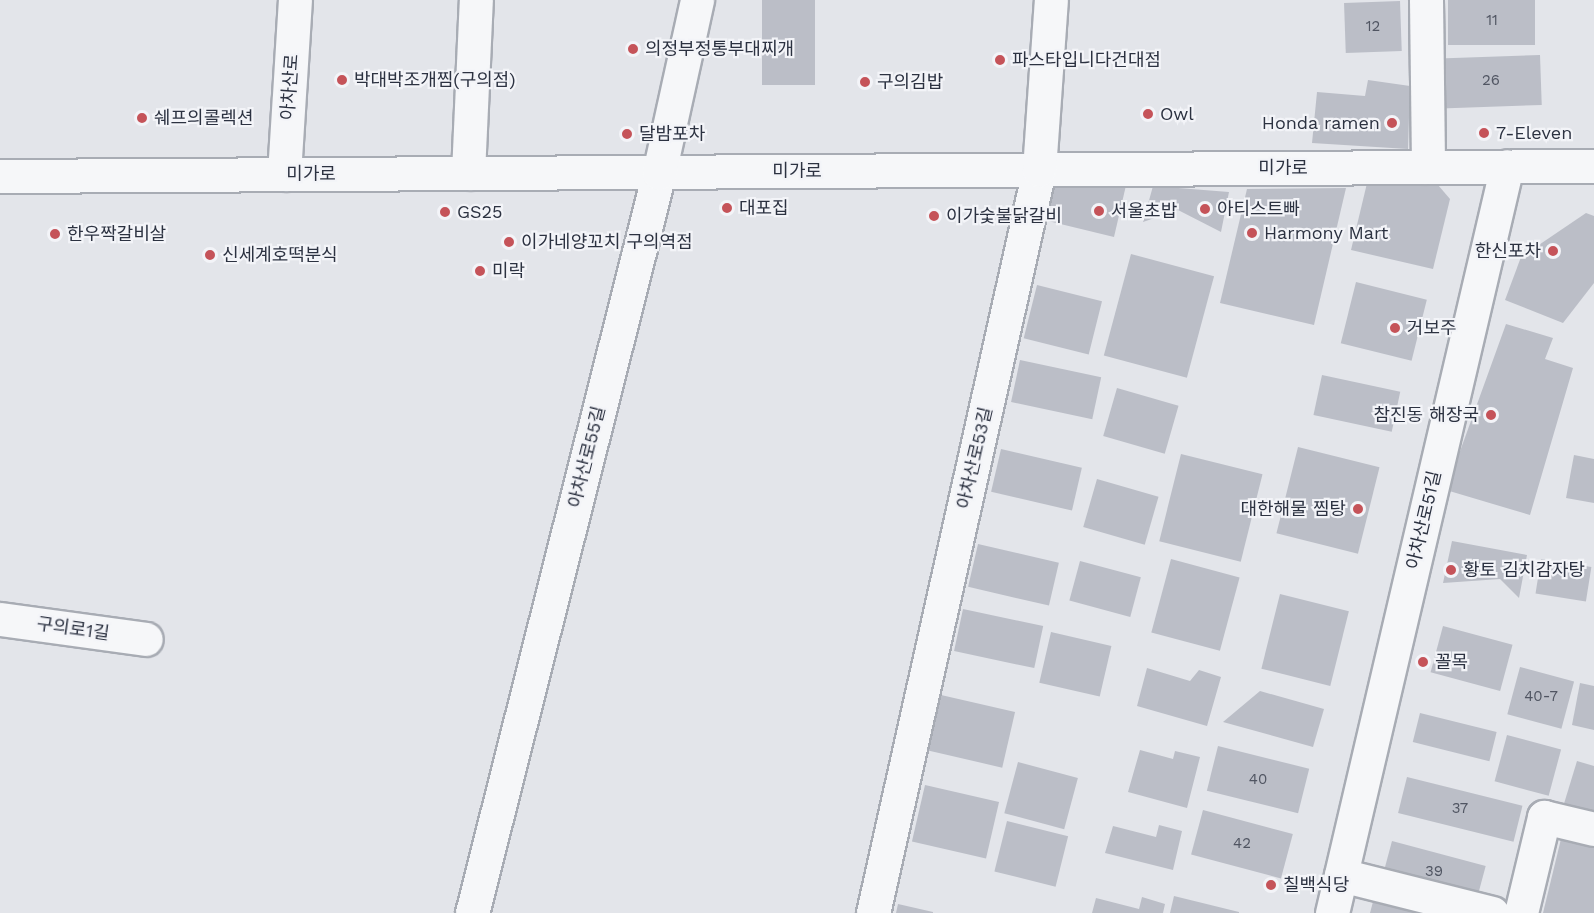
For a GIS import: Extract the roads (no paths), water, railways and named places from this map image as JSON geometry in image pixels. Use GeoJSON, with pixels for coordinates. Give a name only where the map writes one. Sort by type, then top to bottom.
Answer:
{"type":"FeatureCollection","features":[{"type":"Feature","properties":{"kind":"street","name":"아차산로"},"geometry":{"type":"LineString","coordinates":[[284,174],[295,0]]}},
{"type":"Feature","properties":{"kind":"street"},"geometry":{"type":"LineString","coordinates":[[468,173],[476,0]]}},
{"type":"Feature","properties":{"kind":"street","name":"아차산로55길"},"geometry":{"type":"LineString","coordinates":[[472,913],[659,173],[697,0]]}},
{"type":"Feature","properties":{"kind":"street","name":"아차산로53길"},"geometry":{"type":"LineString","coordinates":[[873,913],[1040,170],[1051,0]]}},
{"type":"Feature","properties":{"kind":"street"},"geometry":{"type":"LineString","coordinates":[[1426,0],[1428,167]]}},
{"type":"Feature","properties":{"kind":"street","name":"아차산로51길"},"geometry":{"type":"LineString","coordinates":[[1332,913],[1508,166]]}},
{"type":"Feature","properties":{"kind":"street","name":"미가로"},"geometry":{"type":"LineString","coordinates":[[0,176],[1594,166]]}},
{"type":"Feature","properties":{"kind":"street","name":"구의로1길"},"geometry":{"type":"LineString","coordinates":[[0,619],[146,639]]}},
{"type":"Feature","properties":{"kind":"street"},"geometry":{"type":"LineString","coordinates":[[1521,913],[1544,817],[1594,829]]}},
{"type":"Feature","properties":{"kind":"street"},"geometry":{"type":"LineString","coordinates":[[1341,875],[1492,913]]}},
{"type":"Feature","properties":{"kind":"place","name":"의정부정통부대찌개"},"geometry":{"type":"Point","coordinates":[633,49]}},
{"type":"Feature","properties":{"kind":"place","name":"파스타입니다건대점"},"geometry":{"type":"Point","coordinates":[1000,60]}},
{"type":"Feature","properties":{"kind":"place","name":"박대박조개찜(구의점)"},"geometry":{"type":"Point","coordinates":[342,80]}},
{"type":"Feature","properties":{"kind":"place","name":"구의김밥"},"geometry":{"type":"Point","coordinates":[865,82]}},
{"type":"Feature","properties":{"kind":"place","name":"Owl"},"geometry":{"type":"Point","coordinates":[1148,114]}},
{"type":"Feature","properties":{"kind":"place","name":"쉐프의콜렉션"},"geometry":{"type":"Point","coordinates":[142,118]}},
{"type":"Feature","properties":{"kind":"place","name":"Honda ramen"},"geometry":{"type":"Point","coordinates":[1392,123]}},
{"type":"Feature","properties":{"kind":"place","name":"7-Eleven"},"geometry":{"type":"Point","coordinates":[1484,133]}},
{"type":"Feature","properties":{"kind":"place","name":"달밤포차"},"geometry":{"type":"Point","coordinates":[627,134]}},
{"type":"Feature","properties":{"kind":"place","name":"대포집"},"geometry":{"type":"Point","coordinates":[727,208]}},
{"type":"Feature","properties":{"kind":"place","name":"아티스트빠"},"geometry":{"type":"Point","coordinates":[1205,209]}},
{"type":"Feature","properties":{"kind":"place","name":"서울초밥"},"geometry":{"type":"Point","coordinates":[1099,211]}},
{"type":"Feature","properties":{"kind":"place","name":"GS25"},"geometry":{"type":"Point","coordinates":[445,212]}},
{"type":"Feature","properties":{"kind":"place","name":"이가숯불닭갈비"},"geometry":{"type":"Point","coordinates":[934,216]}},
{"type":"Feature","properties":{"kind":"place","name":"Harmony Mart"},"geometry":{"type":"Point","coordinates":[1252,233]}},
{"type":"Feature","properties":{"kind":"place","name":"한우짝갈비살"},"geometry":{"type":"Point","coordinates":[55,234]}},
{"type":"Feature","properties":{"kind":"place","name":"이가네양꼬치 구의역점"},"geometry":{"type":"Point","coordinates":[509,242]}},
{"type":"Feature","properties":{"kind":"place","name":"한신포차"},"geometry":{"type":"Point","coordinates":[1553,251]}},
{"type":"Feature","properties":{"kind":"place","name":"신세계호떡분식"},"geometry":{"type":"Point","coordinates":[210,255]}},
{"type":"Feature","properties":{"kind":"place","name":"미락"},"geometry":{"type":"Point","coordinates":[480,271]}},
{"type":"Feature","properties":{"kind":"place","name":"거보주"},"geometry":{"type":"Point","coordinates":[1395,328]}},
{"type":"Feature","properties":{"kind":"place","name":"참진동 해장국"},"geometry":{"type":"Point","coordinates":[1491,415]}},
{"type":"Feature","properties":{"kind":"place","name":"대한해물 찜탕"},"geometry":{"type":"Point","coordinates":[1358,509]}},
{"type":"Feature","properties":{"kind":"place","name":"황토 김치감자탕"},"geometry":{"type":"Point","coordinates":[1451,570]}},
{"type":"Feature","properties":{"kind":"place","name":"꼴목"},"geometry":{"type":"Point","coordinates":[1423,662]}},
{"type":"Feature","properties":{"kind":"place","name":"칠백식당"},"geometry":{"type":"Point","coordinates":[1271,885]}}]}
